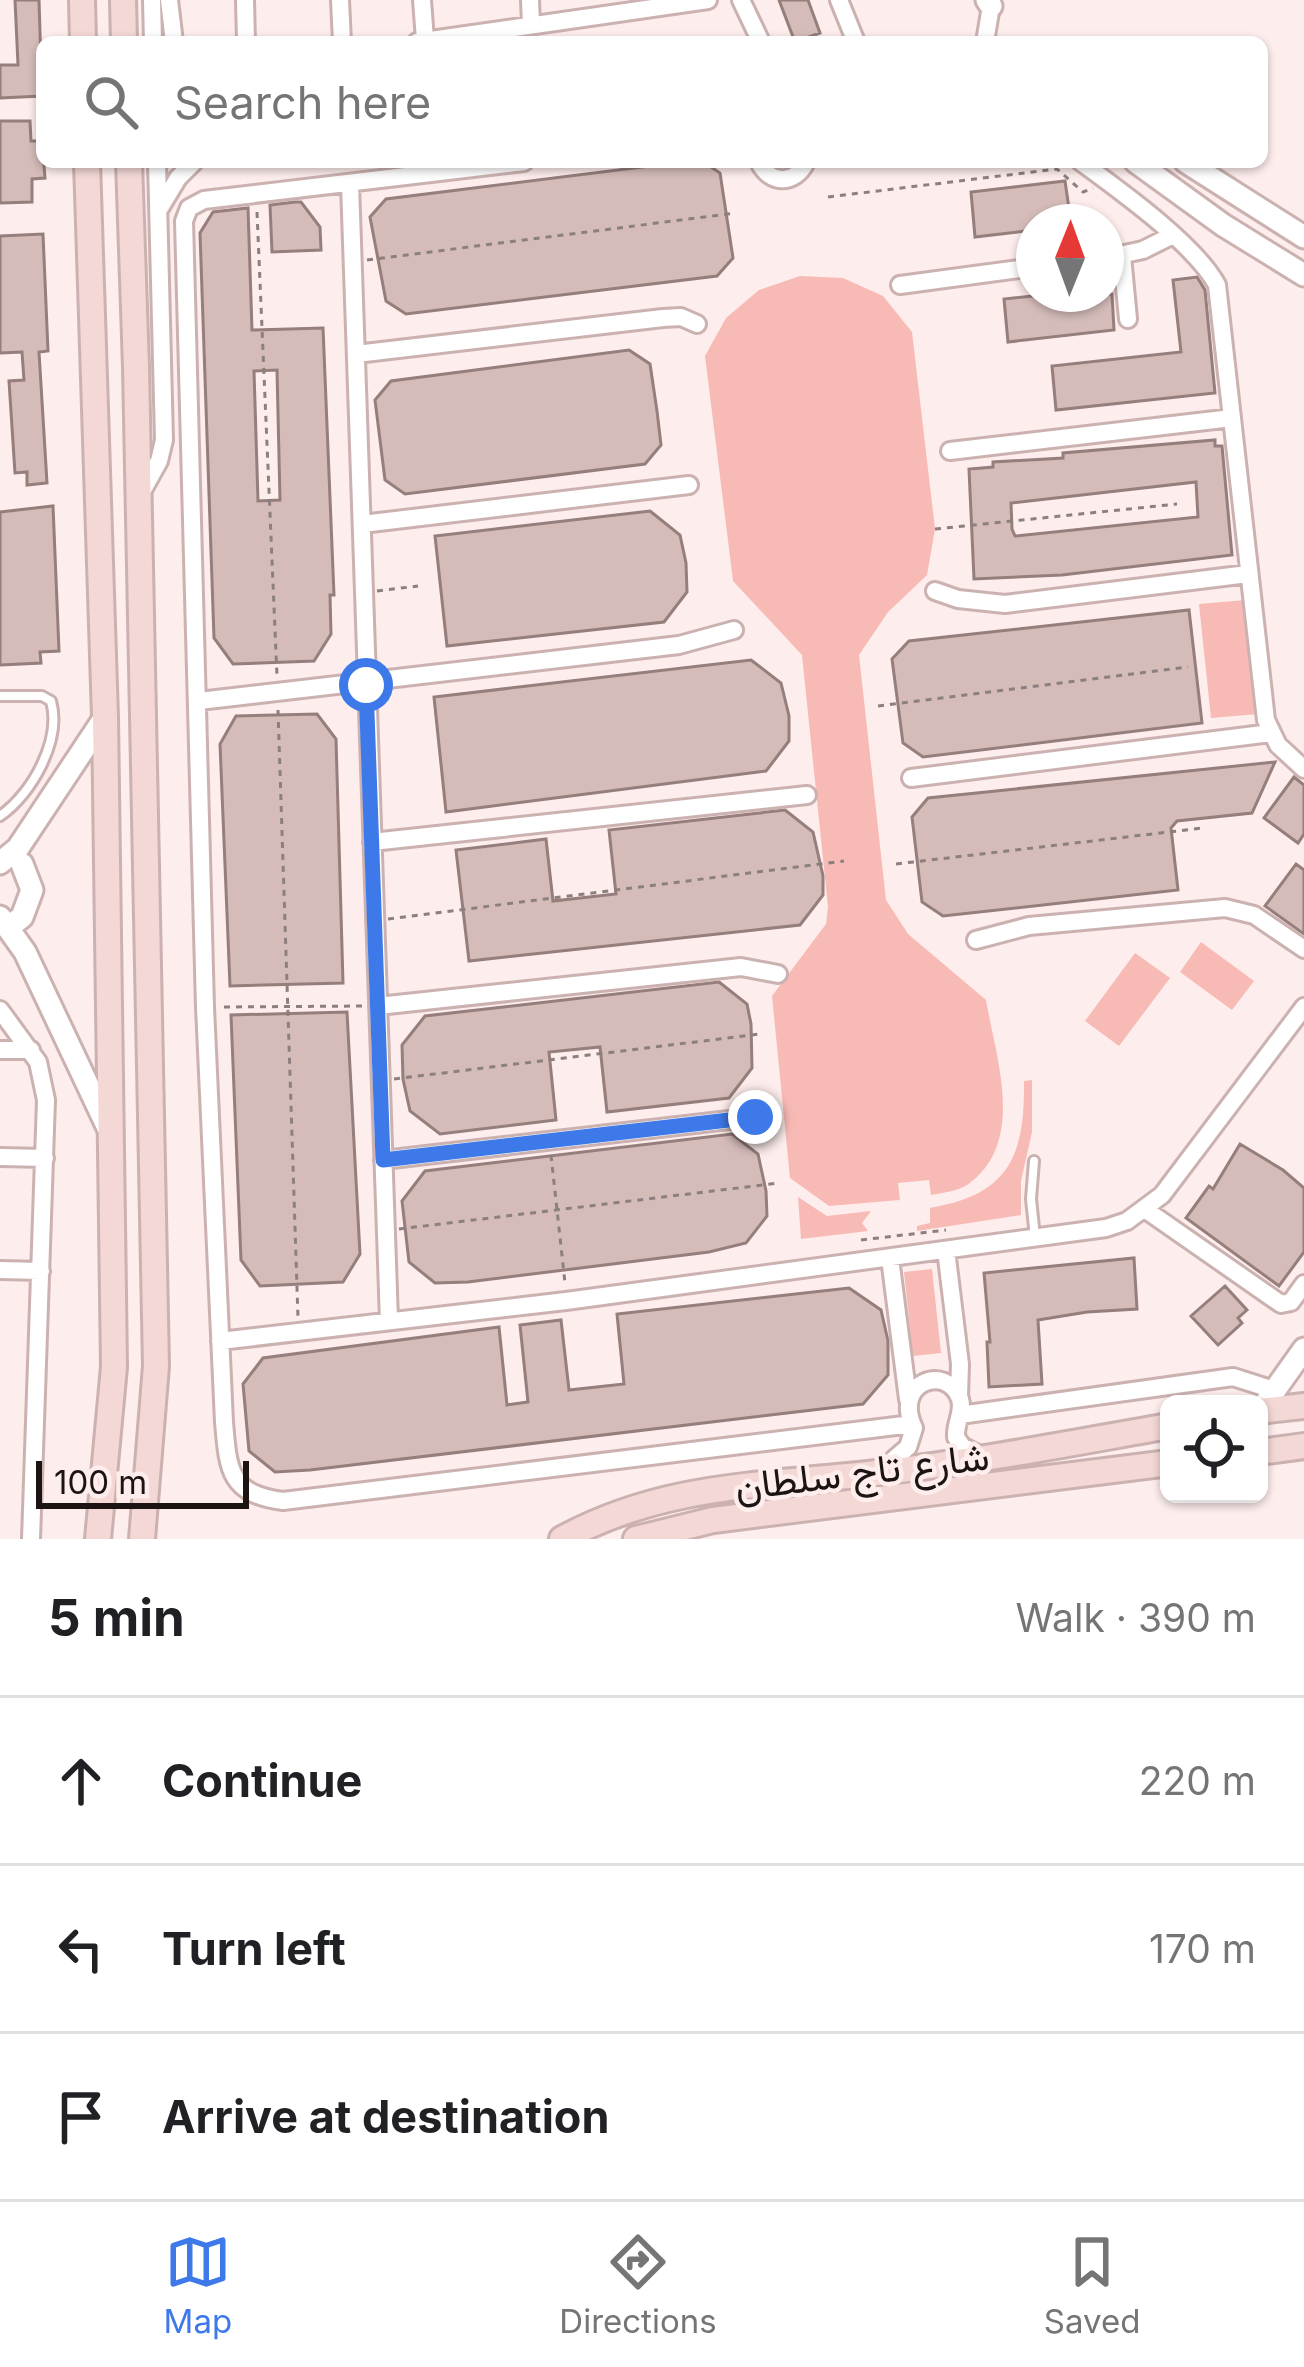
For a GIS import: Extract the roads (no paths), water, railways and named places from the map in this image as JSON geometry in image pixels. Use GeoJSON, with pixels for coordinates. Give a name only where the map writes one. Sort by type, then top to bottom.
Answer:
{"type":"FeatureCollection","features":[{"type":"Feature","properties":{"kind":"main road"},"geometry":{"type":"LineString","coordinates":[[82,0],[83,36]]}},
{"type":"Feature","properties":{"kind":"main road"},"geometry":{"type":"LineString","coordinates":[[123,0],[124,36]]}},
{"type":"Feature","properties":{"kind":"main road"},"geometry":{"type":"LineString","coordinates":[[87,168],[105,717],[115,1367],[98,1539]]}},
{"type":"Feature","properties":{"kind":"main road"},"geometry":{"type":"LineString","coordinates":[[129,168],[156,1366],[142,1539]]}},
{"type":"Feature","properties":{"kind":"main road"},"geometry":{"type":"LineString","coordinates":[[1268,1404],[1304,1406]]}},
{"type":"Feature","properties":{"kind":"main road","name":"شارع تاج سلطان"},"geometry":{"type":"LineString","coordinates":[[562,1539],[639,1504],[688,1492],[877,1473],[1160,1428]]}},
{"type":"Feature","properties":{"kind":"main road"},"geometry":{"type":"LineString","coordinates":[[1268,1451],[1304,1446]]}},
{"type":"Feature","properties":{"kind":"main road","name":"شارع تاج سلطان"},"geometry":{"type":"LineString","coordinates":[[636,1539],[713,1520],[1160,1464]]}},
{"type":"Feature","properties":{"kind":"street"},"geometry":{"type":"LineString","coordinates":[[152,0],[153,36]]}},
{"type":"Feature","properties":{"kind":"street"},"geometry":{"type":"LineString","coordinates":[[169,0],[173,36]]}},
{"type":"Feature","properties":{"kind":"street"},"geometry":{"type":"LineString","coordinates":[[245,0],[246,36]]}},
{"type":"Feature","properties":{"kind":"street"},"geometry":{"type":"LineString","coordinates":[[340,0],[342,36]]}},
{"type":"Feature","properties":{"kind":"street"},"geometry":{"type":"LineString","coordinates":[[421,36],[422,0]]}},
{"type":"Feature","properties":{"kind":"street"},"geometry":{"type":"LineString","coordinates":[[530,0],[531,24]]}},
{"type":"Feature","properties":{"kind":"street"},"geometry":{"type":"LineString","coordinates":[[453,36],[708,0]]}},
{"type":"Feature","properties":{"kind":"street"},"geometry":{"type":"LineString","coordinates":[[741,0],[758,36]]}},
{"type":"Feature","properties":{"kind":"street"},"geometry":{"type":"LineString","coordinates":[[838,0],[853,36]]}},
{"type":"Feature","properties":{"kind":"street"},"geometry":{"type":"LineString","coordinates":[[986,36],[989,3]]}},
{"type":"Feature","properties":{"kind":"street"},"geometry":{"type":"LineString","coordinates":[[139,497],[151,480],[164,440],[158,168]]}},
{"type":"Feature","properties":{"kind":"street"},"geometry":{"type":"LineString","coordinates":[[159,209],[188,168]]}},
{"type":"Feature","properties":{"kind":"street"},"geometry":{"type":"LineString","coordinates":[[477,168],[196,202],[182,230],[205,1006],[220,1341],[232,1476],[253,1494],[284,1501],[912,1424]]}},
{"type":"Feature","properties":{"kind":"street"},"geometry":{"type":"LineString","coordinates":[[763,168],[782,180],[803,168]]}},
{"type":"Feature","properties":{"kind":"street"},"geometry":{"type":"LineString","coordinates":[[1089,168],[1198,258],[1217,285],[1263,703],[1271,733],[1304,770]]}},
{"type":"Feature","properties":{"kind":"street"},"geometry":{"type":"LineString","coordinates":[[1144,168],[1222,225],[1304,274]]}},
{"type":"Feature","properties":{"kind":"street"},"geometry":{"type":"LineString","coordinates":[[1195,168],[1304,238]]}},
{"type":"Feature","properties":{"kind":"street"},"geometry":{"type":"LineString","coordinates":[[350,184],[389,1321]]}},
{"type":"Feature","properties":{"kind":"street"},"geometry":{"type":"LineString","coordinates":[[1124,254],[1171,236]]}},
{"type":"Feature","properties":{"kind":"street"},"geometry":{"type":"LineString","coordinates":[[900,285],[1016,269]]}},
{"type":"Feature","properties":{"kind":"street"},"geometry":{"type":"LineString","coordinates":[[1122,312],[1123,319]]}},
{"type":"Feature","properties":{"kind":"street"},"geometry":{"type":"LineString","coordinates":[[356,355],[663,318],[681,317],[697,324]]}},
{"type":"Feature","properties":{"kind":"street"},"geometry":{"type":"LineString","coordinates":[[950,451],[1232,418]]}},
{"type":"Feature","properties":{"kind":"street"},"geometry":{"type":"LineString","coordinates":[[362,524],[689,485]]}},
{"type":"Feature","properties":{"kind":"street"},"geometry":{"type":"LineString","coordinates":[[935,591],[958,599],[1006,604],[1248,574]]}},
{"type":"Feature","properties":{"kind":"street"},"geometry":{"type":"LineString","coordinates":[[199,701],[679,645],[734,630]]}},
{"type":"Feature","properties":{"kind":"street"},"geometry":{"type":"LineString","coordinates":[[0,874],[34,839],[39,818],[105,717]]}},
{"type":"Feature","properties":{"kind":"street"},"geometry":{"type":"LineString","coordinates":[[911,778],[1271,733]]}},
{"type":"Feature","properties":{"kind":"street"},"geometry":{"type":"LineString","coordinates":[[372,842],[806,795]]}},
{"type":"Feature","properties":{"kind":"street"},"geometry":{"type":"LineString","coordinates":[[11,863],[32,890],[29,905],[5,922],[109,1130]]}},
{"type":"Feature","properties":{"kind":"street"},"geometry":{"type":"LineString","coordinates":[[976,940],[1029,926],[1225,908],[1254,915],[1304,949]]}},
{"type":"Feature","properties":{"kind":"street"},"geometry":{"type":"LineString","coordinates":[[378,1006],[741,967],[778,974]]}},
{"type":"Feature","properties":{"kind":"street"},"geometry":{"type":"LineString","coordinates":[[220,1341],[566,1301],[1106,1228],[1146,1210],[1162,1196],[1304,1006]]}},
{"type":"Feature","properties":{"kind":"street"},"geometry":{"type":"LineString","coordinates":[[0,1010],[31,1050],[45,1087],[32,1539]]}},
{"type":"Feature","properties":{"kind":"street"},"geometry":{"type":"LineString","coordinates":[[0,1050],[31,1050]]}},
{"type":"Feature","properties":{"kind":"street"},"geometry":{"type":"LineString","coordinates":[[383,1160],[755,1117]]}},
{"type":"Feature","properties":{"kind":"street"},"geometry":{"type":"LineString","coordinates":[[0,1157],[45,1158]]}},
{"type":"Feature","properties":{"kind":"street"},"geometry":{"type":"LineString","coordinates":[[1146,1210],[1281,1304],[1291,1302],[1304,1284]]}},
{"type":"Feature","properties":{"kind":"street"},"geometry":{"type":"LineString","coordinates":[[946,1250],[960,1364],[956,1437],[962,1446],[984,1457]]}},
{"type":"Feature","properties":{"kind":"street"},"geometry":{"type":"LineString","coordinates":[[877,1473],[908,1447],[914,1434],[890,1258]]}},
{"type":"Feature","properties":{"kind":"street"},"geometry":{"type":"LineString","coordinates":[[0,1270],[41,1271]]}},
{"type":"Feature","properties":{"kind":"street"},"geometry":{"type":"LineString","coordinates":[[1268,1398],[1304,1349]]}},
{"type":"Feature","properties":{"kind":"street"},"geometry":{"type":"LineString","coordinates":[[959,1405],[1239,1376],[1256,1395]]}},
{"type":"Feature","properties":{"kind":"street"},"geometry":{"type":"LineString","coordinates":[[908,1399],[916,1387],[930,1381],[950,1386],[959,1405]]}},
{"type":"Feature","properties":{"kind":"lane"},"geometry":{"type":"LineString","coordinates":[[0,696],[42,696],[53,710],[47,754],[12,807],[0,816]]}},
{"type":"Feature","properties":{"kind":"lane"},"geometry":{"type":"LineString","coordinates":[[1034,1161],[1035,1238]]}}]}
